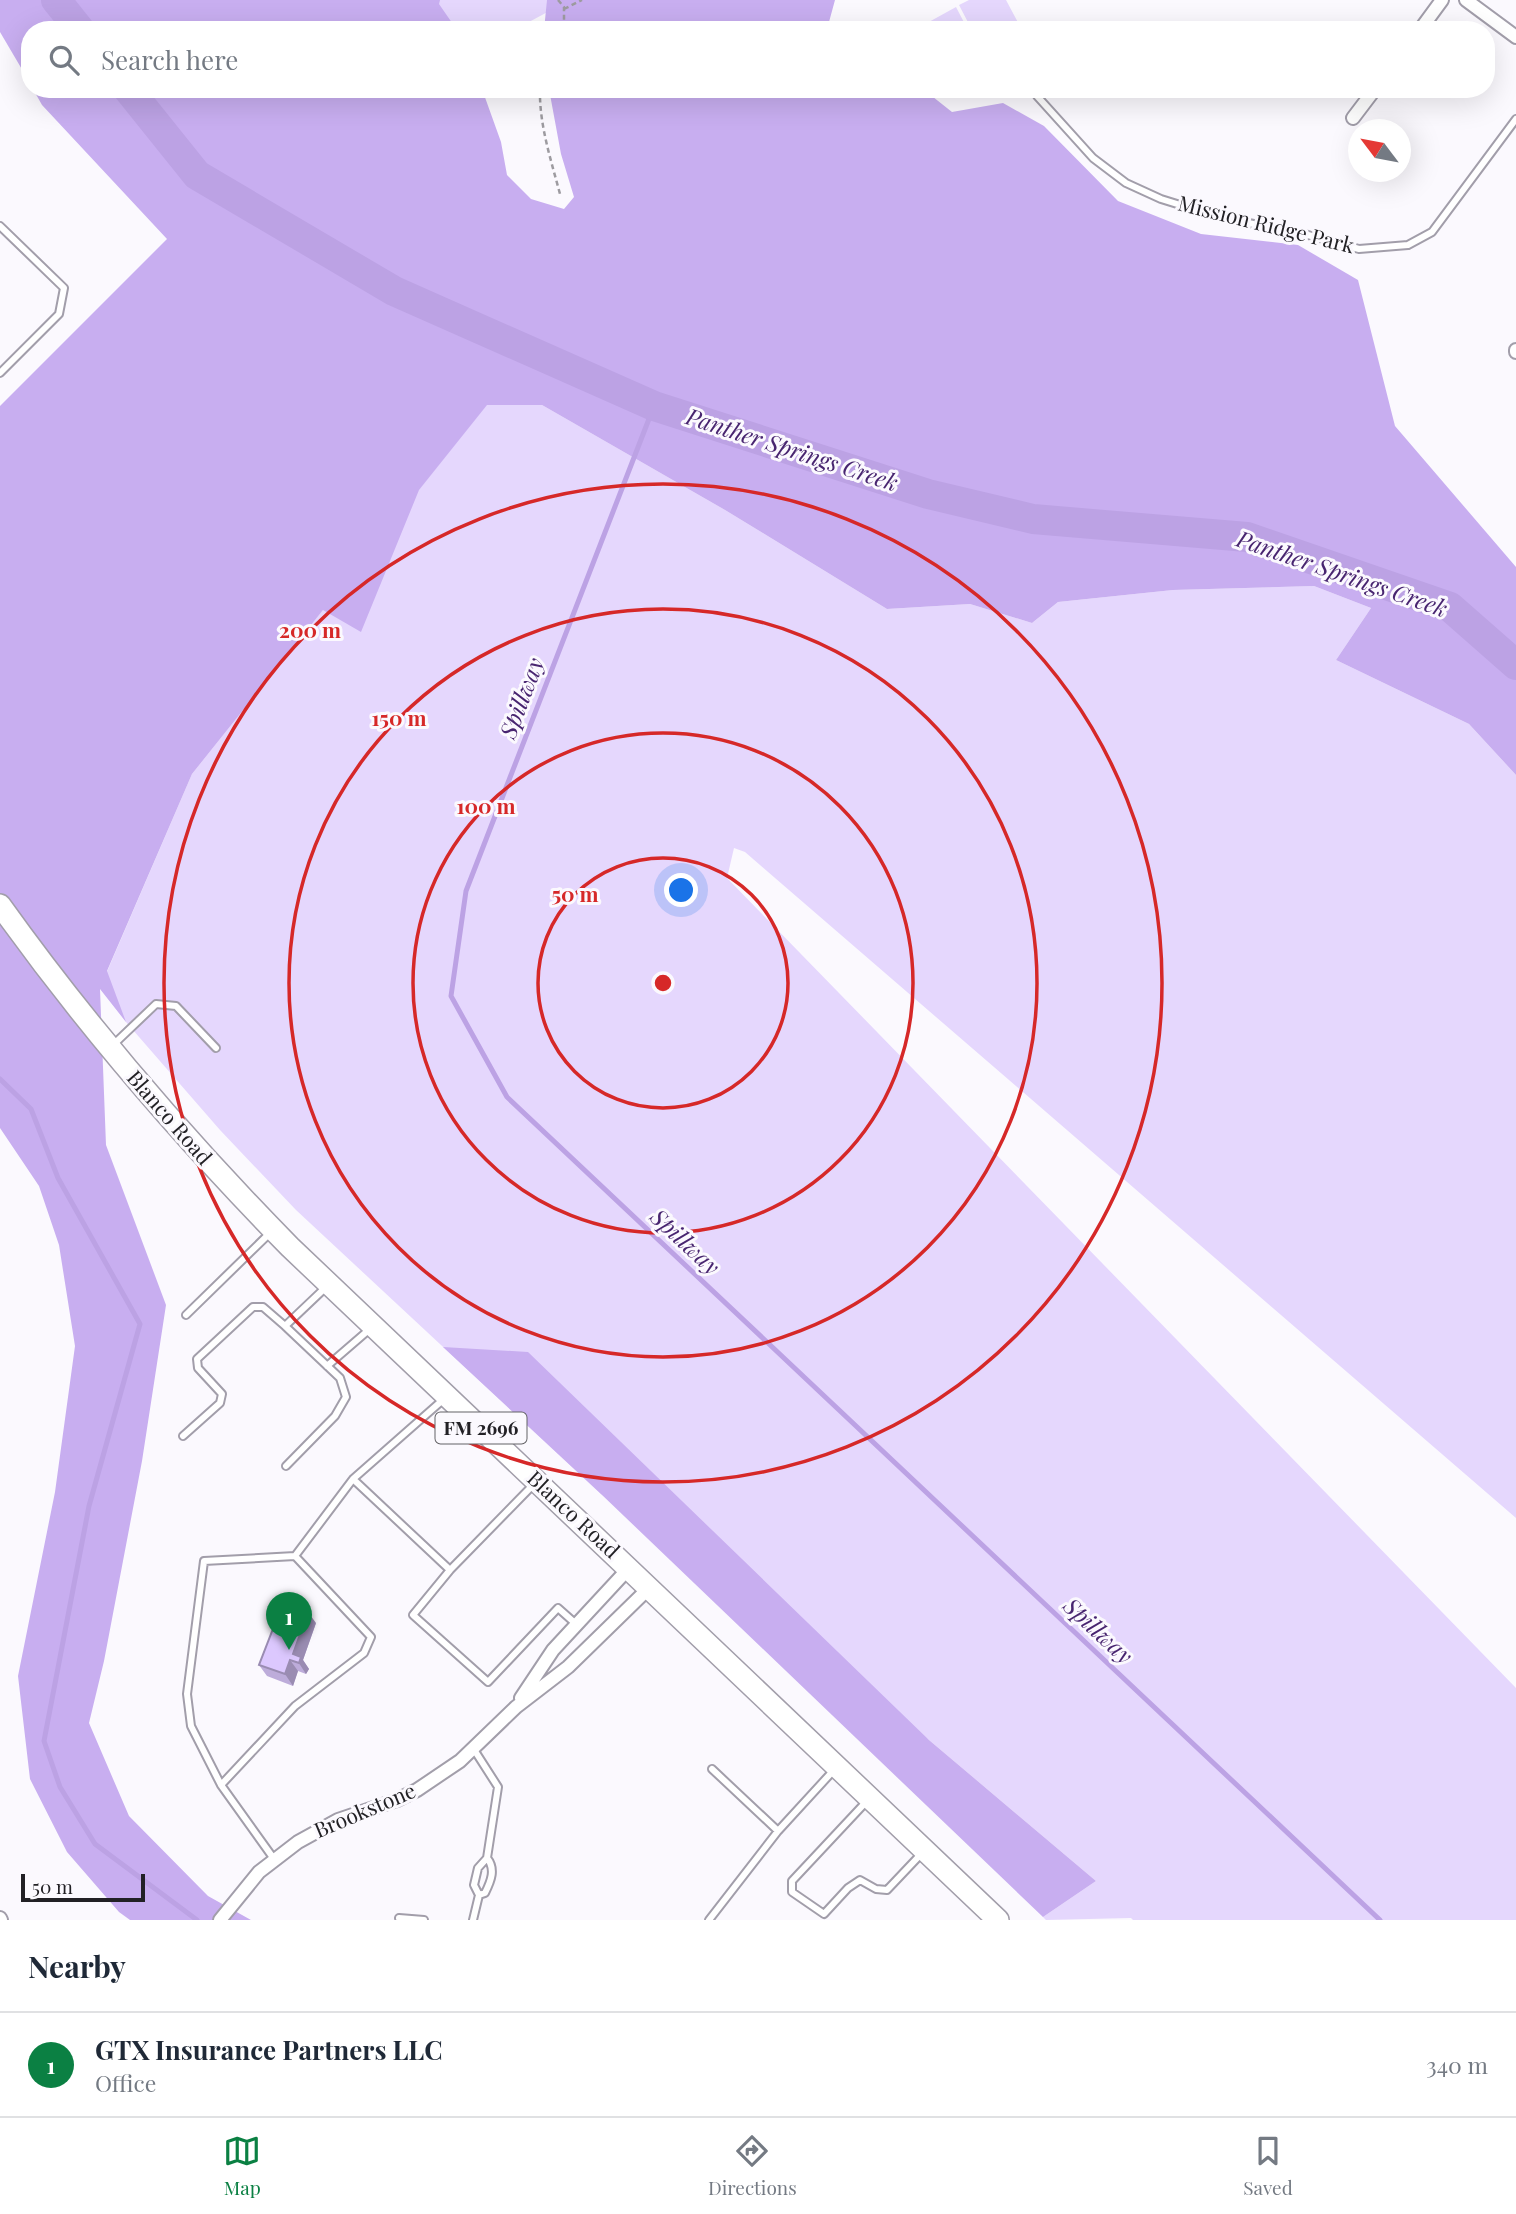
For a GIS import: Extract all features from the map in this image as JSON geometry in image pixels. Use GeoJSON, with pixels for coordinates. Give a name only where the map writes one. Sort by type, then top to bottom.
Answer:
{"type":"FeatureCollection","features":[{"type":"Feature","properties":{"kind":"main road","name":"Blanco Road"},"geometry":{"type":"LineString","coordinates":[[1,907],[109,1049],[223,1179],[273,1230],[998,1920]]}},
{"type":"Feature","properties":{"kind":"street"},"geometry":{"type":"LineString","coordinates":[[1427,21],[1442,0]]}},
{"type":"Feature","properties":{"kind":"street"},"geometry":{"type":"LineString","coordinates":[[1466,0],[1494,21]]}},
{"type":"Feature","properties":{"kind":"street"},"geometry":{"type":"LineString","coordinates":[[1495,21],[1516,37]]}},
{"type":"Feature","properties":{"kind":"street"},"geometry":{"type":"LineString","coordinates":[[1353,118],[1368,98]]}},
{"type":"Feature","properties":{"kind":"street","name":"Brookstone"},"geometry":{"type":"LineString","coordinates":[[516,1707],[553,1650],[629,1568]]}},
{"type":"Feature","properties":{"kind":"street","name":"Brookstone"},"geometry":{"type":"LineString","coordinates":[[220,1920],[250,1882],[274,1859],[298,1842],[338,1820],[397,1800],[438,1777],[516,1707],[568,1667],[649,1588]]}},
{"type":"Feature","properties":{"kind":"lane","name":"Mission Ridge Park"},"geometry":{"type":"LineString","coordinates":[[1039,98],[1093,158],[1126,183],[1161,199],[1219,217],[1308,234],[1359,249],[1408,245],[1432,232],[1516,119]]}},
{"type":"Feature","properties":{"kind":"lane"},"geometry":{"type":"LineString","coordinates":[[0,226],[64,288],[59,314],[0,373]]}},
{"type":"Feature","properties":{"kind":"lane"},"geometry":{"type":"LineString","coordinates":[[109,1049],[156,1004],[176,1006],[216,1048]]}},
{"type":"Feature","properties":{"kind":"lane"},"geometry":{"type":"LineString","coordinates":[[186,1315],[273,1230]]}},
{"type":"Feature","properties":{"kind":"lane"},"geometry":{"type":"LineString","coordinates":[[285,1326],[330,1284]]}},
{"type":"Feature","properties":{"kind":"lane"},"geometry":{"type":"LineString","coordinates":[[183,1436],[220,1403],[222,1394],[198,1368],[197,1359],[253,1307],[263,1307],[340,1378],[346,1397],[335,1416],[286,1466]]}},
{"type":"Feature","properties":{"kind":"lane"},"geometry":{"type":"LineString","coordinates":[[327,1366],[373,1326]]}},
{"type":"Feature","properties":{"kind":"lane"},"geometry":{"type":"LineString","coordinates":[[295,1556],[353,1479],[447,1396]]}},
{"type":"Feature","properties":{"kind":"lane"},"geometry":{"type":"LineString","coordinates":[[353,1479],[450,1570]]}},
{"type":"Feature","properties":{"kind":"lane"},"geometry":{"type":"LineString","coordinates":[[537,1481],[450,1570],[413,1615],[488,1682],[558,1608],[576,1625]]}},
{"type":"Feature","properties":{"kind":"lane"},"geometry":{"type":"LineString","coordinates":[[221,1785],[295,1706],[365,1653],[372,1637],[295,1556],[204,1561],[187,1693],[191,1726],[221,1785],[274,1859]]}},
{"type":"Feature","properties":{"kind":"lane"},"geometry":{"type":"LineString","coordinates":[[473,1748],[498,1787],[487,1858],[478,1868],[474,1885],[479,1895],[473,1920]]}},
{"type":"Feature","properties":{"kind":"lane"},"geometry":{"type":"LineString","coordinates":[[709,1920],[778,1830],[837,1767]]}},
{"type":"Feature","properties":{"kind":"lane"},"geometry":{"type":"LineString","coordinates":[[712,1769],[778,1830]]}},
{"type":"Feature","properties":{"kind":"lane"},"geometry":{"type":"LineString","coordinates":[[870,1798],[792,1881],[792,1892],[824,1914],[860,1880],[876,1889],[887,1890],[925,1850]]}},
{"type":"Feature","properties":{"kind":"lane"},"geometry":{"type":"LineString","coordinates":[[479,1895],[485,1893],[493,1872],[487,1858]]}},
{"type":"Feature","properties":{"kind":"lane"},"geometry":{"type":"LineString","coordinates":[[399,1917],[424,1920]]}},
{"type":"Feature","properties":{"kind":"path"},"geometry":{"type":"LineString","coordinates":[[558,0],[564,9],[564,21]]}},
{"type":"Feature","properties":{"kind":"path"},"geometry":{"type":"LineString","coordinates":[[564,9],[582,0]]}},
{"type":"Feature","properties":{"kind":"path"},"geometry":{"type":"LineString","coordinates":[[541,98],[540,108],[560,194]]}},
{"type":"Feature","properties":{"kind":"shaded area"},"geometry":{"type":"Polygon","coordinates":[[[0,0],[440,0],[439,4],[451,21],[21,21],[21,68],[0,32],[0,0]]]}},
{"type":"Feature","properties":{"kind":"shaded area"},"geometry":{"type":"Polygon","coordinates":[[[259,0],[570,0],[531,21],[274,21],[259,0]]]}},
{"type":"Feature","properties":{"kind":"shaded area"},"geometry":{"type":"Polygon","coordinates":[[[547,0],[835,0],[829,21],[545,21],[547,0]]]}},
{"type":"Feature","properties":{"kind":"shaded area"},"geometry":{"type":"Polygon","coordinates":[[[969,0],[1006,0],[1017,21],[967,21],[959,5],[969,0]]]}},
{"type":"Feature","properties":{"kind":"shaded area"},"geometry":{"type":"Polygon","coordinates":[[[956,7],[963,21],[931,21],[956,7]]]}},
{"type":"Feature","properties":{"kind":"shaded area"},"geometry":{"type":"Polygon","coordinates":[[[38,98],[485,98],[501,142],[507,175],[531,199],[564,209],[574,197],[561,154],[551,98],[934,98],[952,112],[1003,103],[1044,126],[1118,201],[1201,234],[1298,245],[1358,280],[1395,426],[1516,567],[1516,775],[1469,724],[1336,660],[1371,608],[1314,586],[1173,590],[1058,602],[1032,623],[970,604],[887,609],[725,510],[542,405],[487,405],[419,490],[361,632],[323,610],[192,774],[107,971],[126,1022],[100,989],[106,1145],[166,1305],[142,1461],[104,1661],[89,1723],[129,1816],[208,1896],[251,1920],[130,1920],[119,1912],[67,1852],[30,1779],[18,1676],[55,1492],[75,1346],[59,1245],[39,1186],[0,1128],[0,406],[167,239],[38,98]]]}},
{"type":"Feature","properties":{"kind":"shaded area"},"geometry":{"type":"Polygon","coordinates":[[[487,404],[542,405],[725,510],[887,609],[970,604],[1032,623],[1058,602],[1173,590],[1314,586],[1371,608],[1336,660],[1469,724],[1516,775],[1516,1518],[745,852],[734,848],[727,878],[1516,1688],[1516,1920],[1046,1920],[1043,1917],[1096,1881],[929,1740],[601,1494],[296,1210],[220,1130],[100,988],[192,774],[487,404]]]}},
{"type":"Feature","properties":{"kind":"shaded area"},"geometry":{"type":"Polygon","coordinates":[[[443,1347],[528,1352],[929,1740],[1096,1881],[1043,1917],[601,1494],[443,1347]]]}},
{"type":"Feature","properties":{"kind":"building"},"geometry":{"type":"Polygon","coordinates":[[[283,1603],[308,1612],[293,1654],[301,1657],[299,1663],[290,1660],[285,1674],[259,1665],[283,1603]]]}},
{"type":"Feature","properties":{"kind":"waterway","name":"Panther Springs Creek"},"geometry":{"type":"LineString","coordinates":[[56,0],[73,21]]}},
{"type":"Feature","properties":{"kind":"waterway","name":"Panther Springs Creek"},"geometry":{"type":"LineString","coordinates":[[135,98],[197,175],[394,291],[654,406],[928,494],[1033,519],[1247,537],[1450,607],[1516,665]]}},
{"type":"Feature","properties":{"kind":"waterway","name":"Spillway"},"geometry":{"type":"LineString","coordinates":[[654,406],[466,891],[451,996],[507,1097],[1380,1920]]}},
{"type":"Feature","properties":{"kind":"waterway"},"geometry":{"type":"LineString","coordinates":[[0,1079],[31,1109],[58,1178],[140,1324],[89,1506],[44,1741],[60,1787],[95,1844],[197,1920]]}},
{"type":"Feature","properties":{"kind":"place","name":"GTX Insurance Partners LLC"},"geometry":{"type":"Point","coordinates":[289,1650]}}]}
